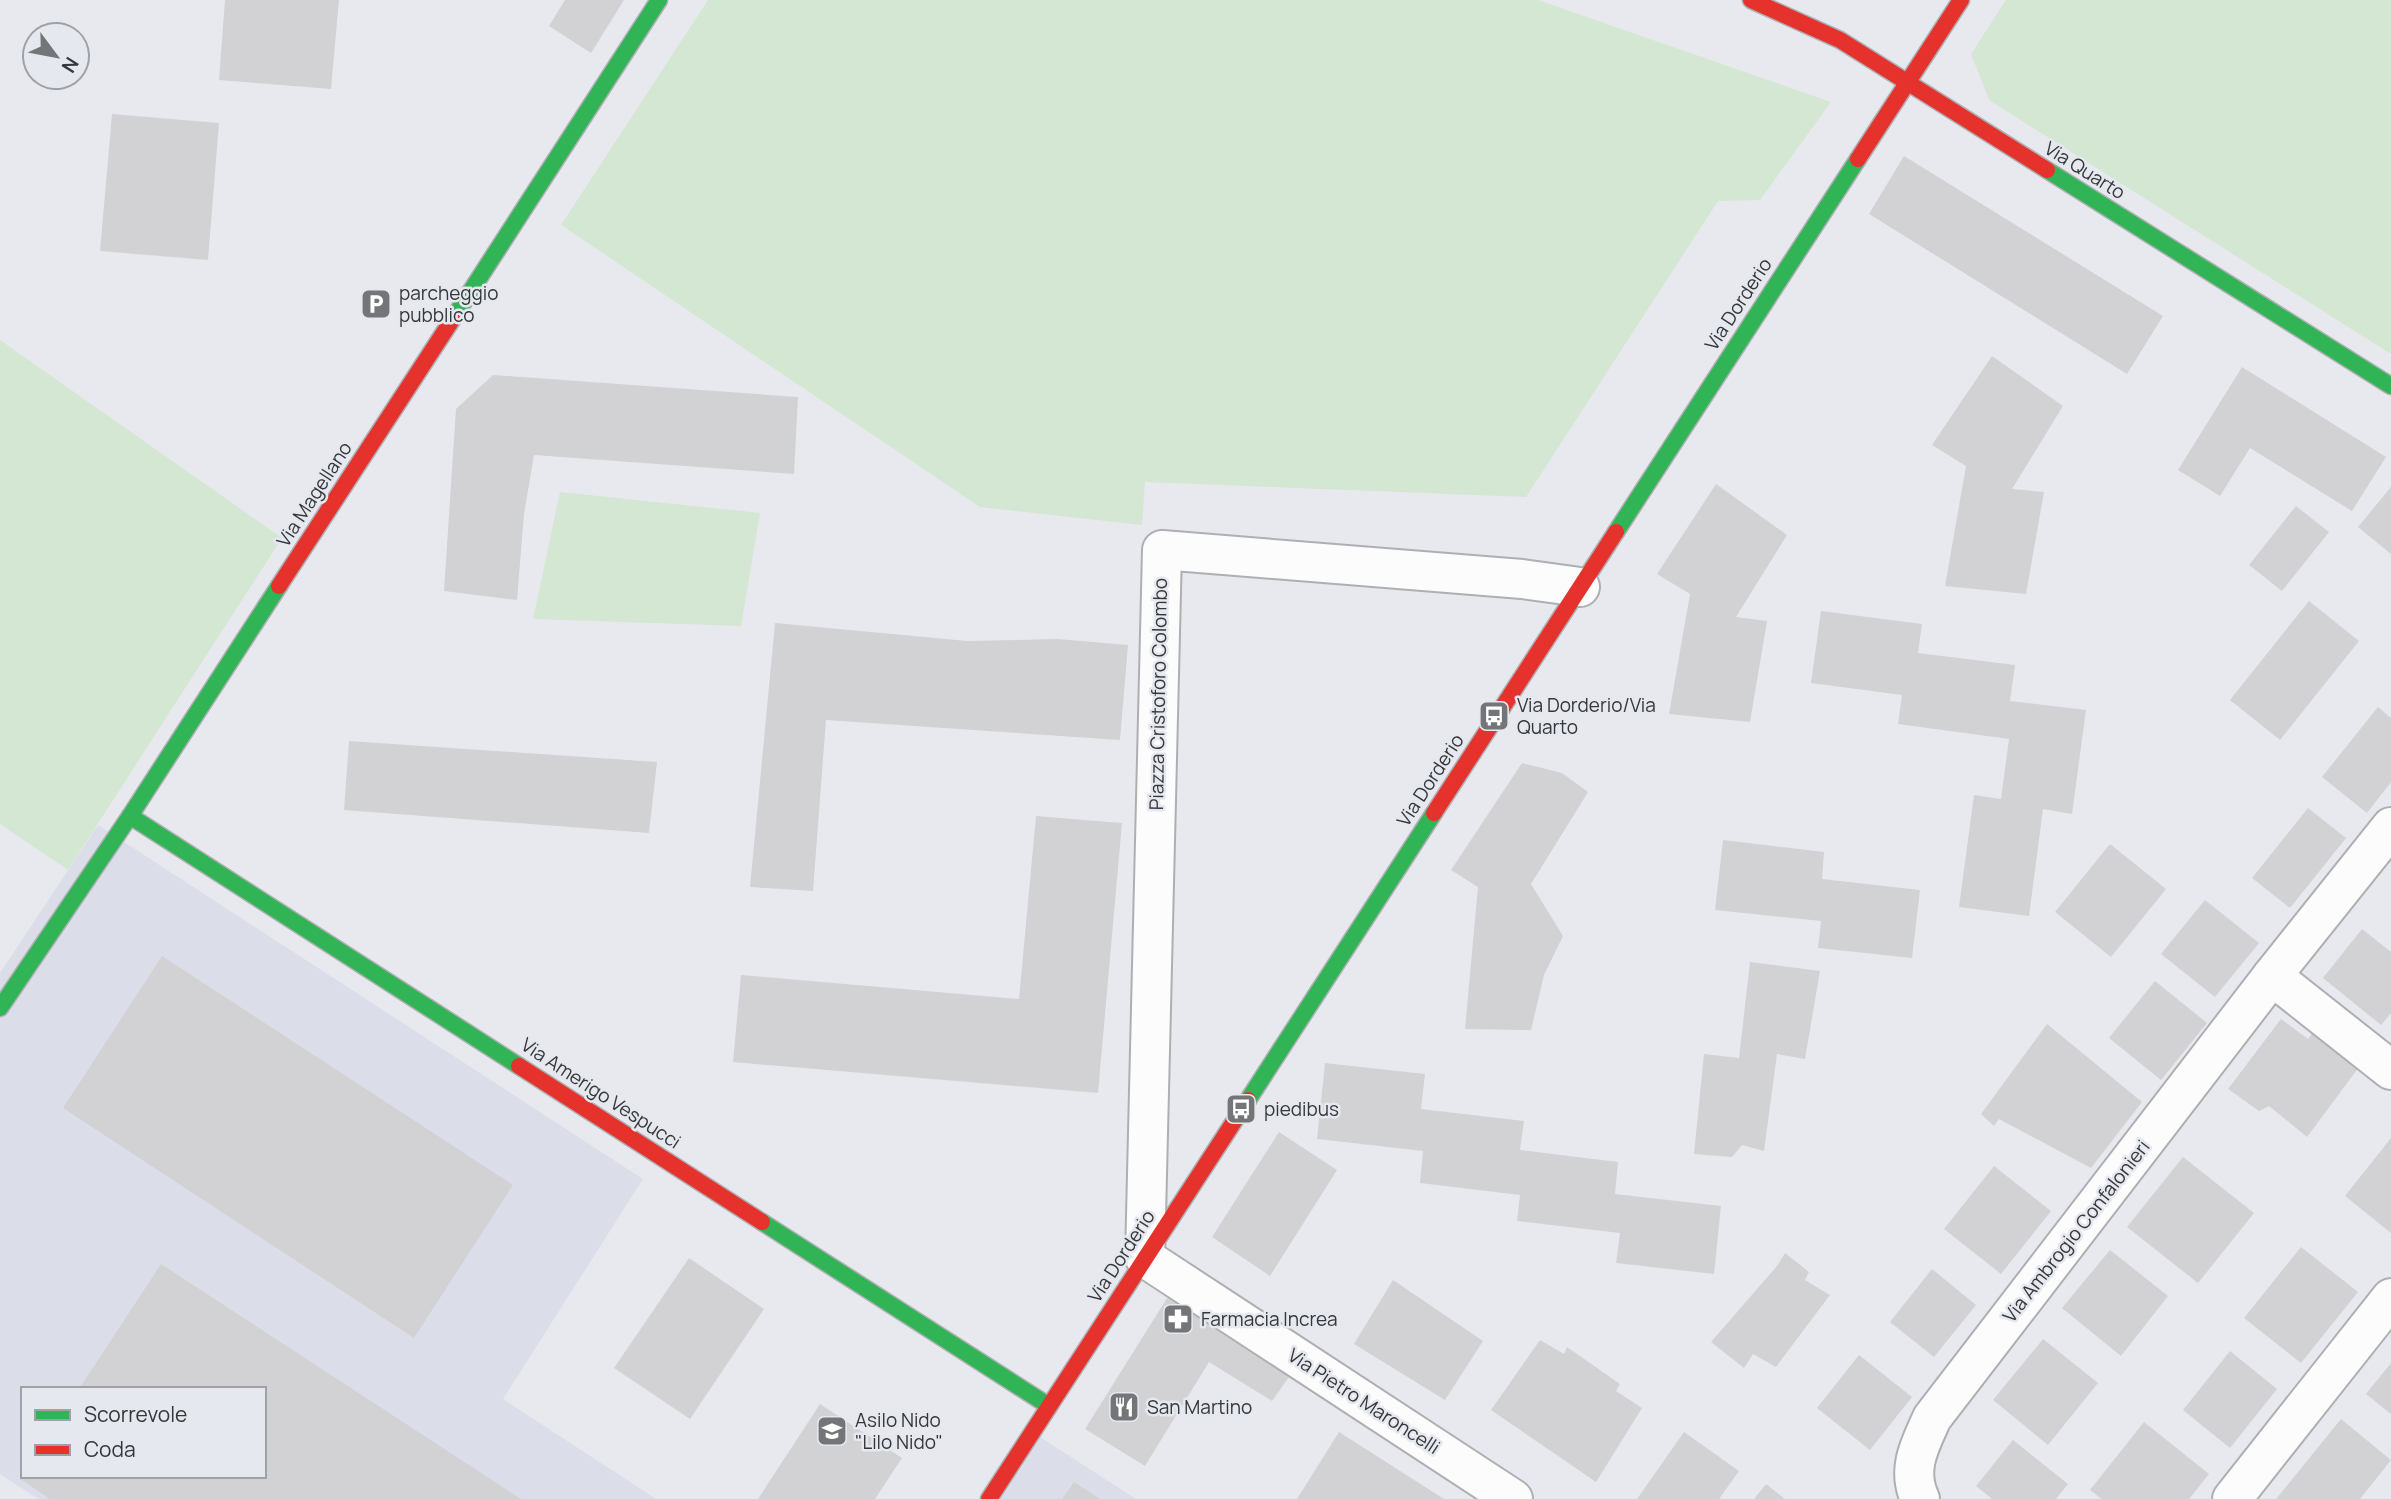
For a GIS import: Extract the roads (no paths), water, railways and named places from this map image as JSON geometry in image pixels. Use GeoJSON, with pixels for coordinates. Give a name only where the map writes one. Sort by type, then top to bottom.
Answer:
{"type":"FeatureCollection","features":[{"type":"Feature","properties":{"kind":"street","name":"Via Magellano"},"geometry":{"type":"LineString","coordinates":[[0,1008],[130,816],[659,0]]}},
{"type":"Feature","properties":{"kind":"street","name":"Via Quarto"},"geometry":{"type":"LineString","coordinates":[[1751,0],[1840,40],[2391,386]]}},
{"type":"Feature","properties":{"kind":"street","name":"Via Dorderio"},"geometry":{"type":"LineString","coordinates":[[989,1499],[1961,0]]}},
{"type":"Feature","properties":{"kind":"street","name":"Piazza Cristoforo Colombo"},"geometry":{"type":"LineString","coordinates":[[1145,1258],[1161,550],[1522,579],[1580,587]]}},
{"type":"Feature","properties":{"kind":"street","name":"Via Amerigo Vespucci"},"geometry":{"type":"LineString","coordinates":[[130,816],[1049,1406]]}},
{"type":"Feature","properties":{"kind":"street","name":"Via Ambrogio Confalonieri"},"geometry":{"type":"LineString","coordinates":[[1920,1499],[1916,1490],[1915,1455],[1932,1418],[2272,976],[2391,827]]}},
{"type":"Feature","properties":{"kind":"street"},"geometry":{"type":"LineString","coordinates":[[2272,976],[2391,1070]]}},
{"type":"Feature","properties":{"kind":"street","name":"Via Pietro Maroncelli"},"geometry":{"type":"LineString","coordinates":[[1145,1258],[1513,1499]]}},
{"type":"Feature","properties":{"kind":"street"},"geometry":{"type":"LineString","coordinates":[[2231,1499],[2391,1297]]}},
{"type":"Feature","properties":{"kind":"place","name":"parcheggio pubblico"},"geometry":{"type":"Point","coordinates":[376,304]}},
{"type":"Feature","properties":{"kind":"place","name":"Via Dorderio/Via Quarto"},"geometry":{"type":"Point","coordinates":[1494,716]}},
{"type":"Feature","properties":{"kind":"place","name":"piedibus"},"geometry":{"type":"Point","coordinates":[1241,1109]}},
{"type":"Feature","properties":{"kind":"place","name":"Farmacia Increa"},"geometry":{"type":"Point","coordinates":[1178,1319]}},
{"type":"Feature","properties":{"kind":"place","name":"San Martino"},"geometry":{"type":"Point","coordinates":[1124,1407]}},
{"type":"Feature","properties":{"kind":"place","name":"Asilo Nido \"Lilo Nido\""},"geometry":{"type":"Point","coordinates":[832,1431]}}]}
